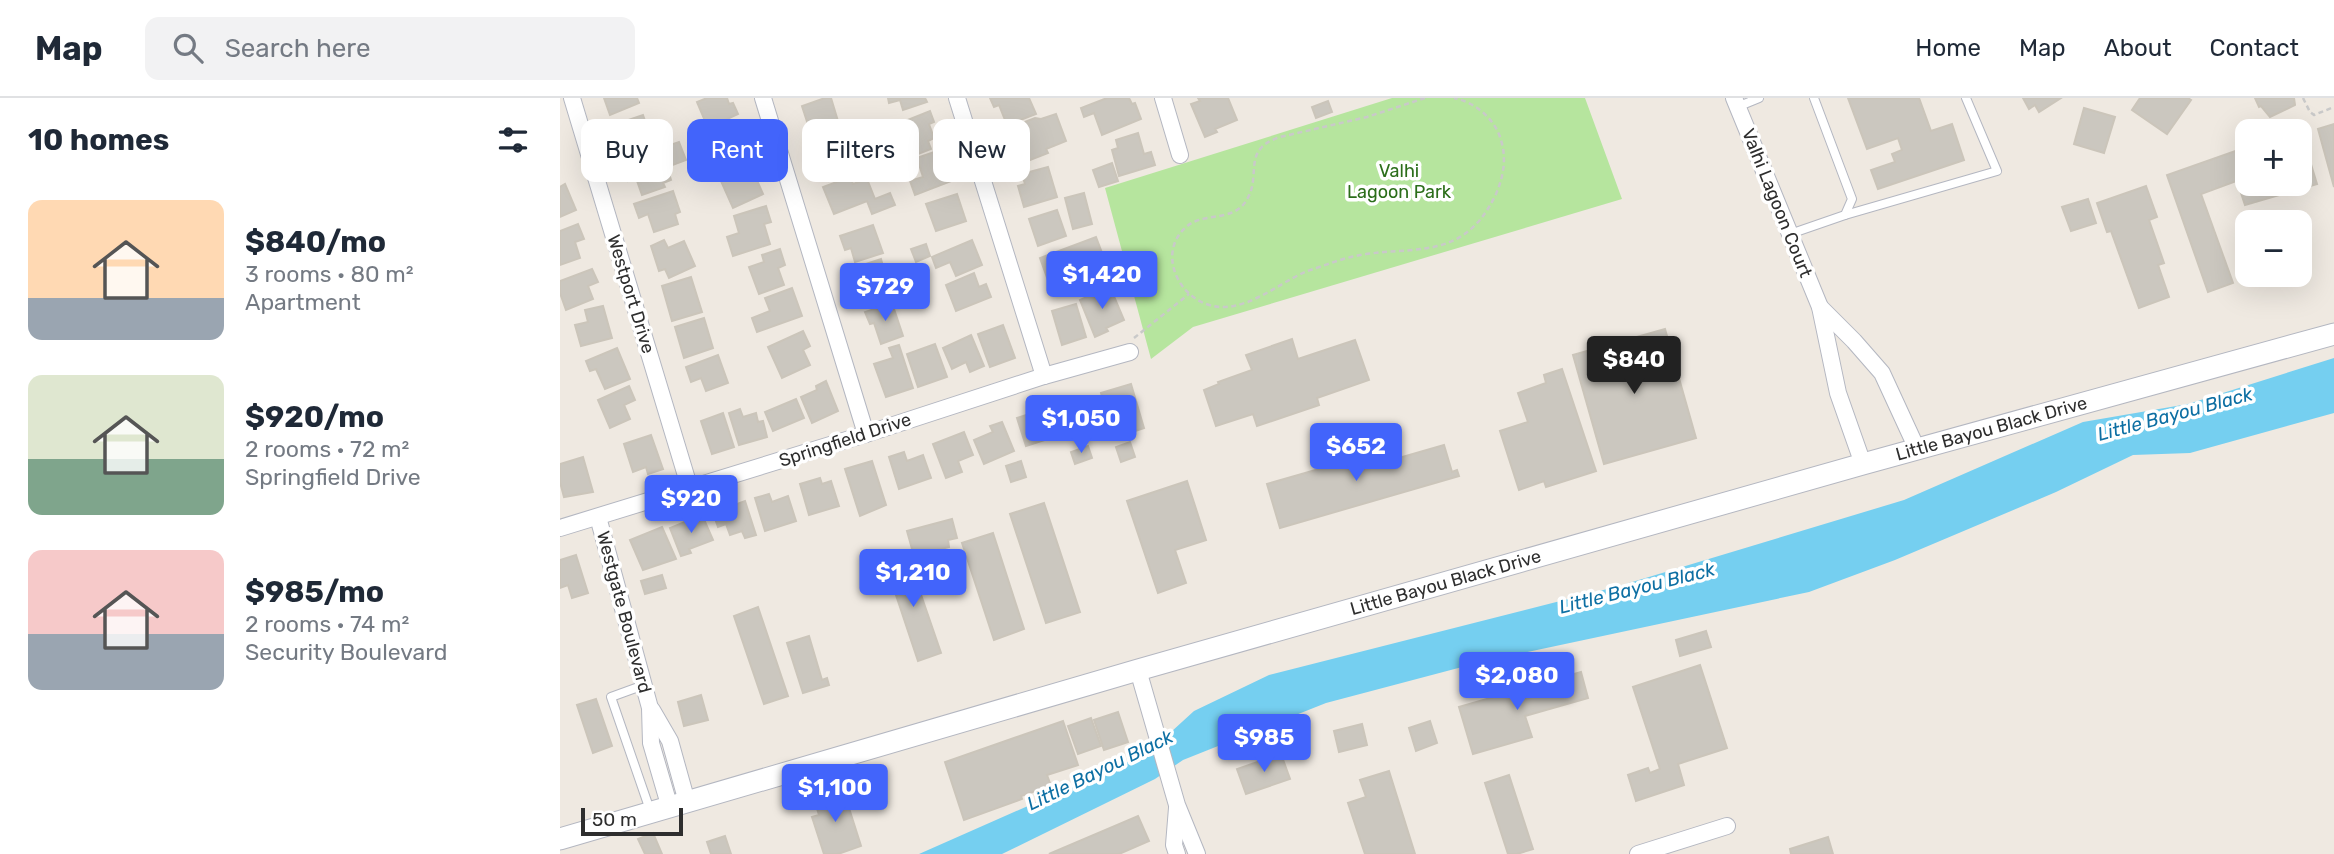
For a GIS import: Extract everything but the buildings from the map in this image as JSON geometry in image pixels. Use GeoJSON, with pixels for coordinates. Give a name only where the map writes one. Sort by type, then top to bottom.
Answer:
{"type":"FeatureCollection","features":[{"type":"Feature","properties":{"kind":"main road","name":"Little Bayou Black Drive"},"geometry":{"type":"LineString","coordinates":[[560,839],[1138,670],[1863,464],[2334,334]]}},
{"type":"Feature","properties":{"kind":"street","name":"Westport Drive"},"geometry":{"type":"LineString","coordinates":[[572,98],[690,489]]}},
{"type":"Feature","properties":{"kind":"street"},"geometry":{"type":"LineString","coordinates":[[763,98],[866,434]]}},
{"type":"Feature","properties":{"kind":"street"},"geometry":{"type":"LineString","coordinates":[[957,98],[1044,376]]}},
{"type":"Feature","properties":{"kind":"street"},"geometry":{"type":"LineString","coordinates":[[1163,98],[1180,155]]}},
{"type":"Feature","properties":{"kind":"street","name":"Valhi Lagoon Court"},"geometry":{"type":"LineString","coordinates":[[1735,102],[1820,307],[1838,393],[1863,464]]}},
{"type":"Feature","properties":{"kind":"street","name":"Valhi Lagoon Court"},"geometry":{"type":"LineString","coordinates":[[1820,307],[1882,373],[1917,450]]}},
{"type":"Feature","properties":{"kind":"street","name":"Springfield Drive"},"geometry":{"type":"LineString","coordinates":[[560,528],[866,434],[1130,346]]}},
{"type":"Feature","properties":{"kind":"street","name":"Westgate Boulevard"},"geometry":{"type":"LineString","coordinates":[[598,517],[650,708],[651,743],[670,808]]}},
{"type":"Feature","properties":{"kind":"street"},"geometry":{"type":"LineString","coordinates":[[1138,670],[1177,806],[1197,854]]}},
{"type":"Feature","properties":{"kind":"street"},"geometry":{"type":"LineString","coordinates":[[1177,806],[1174,845],[1177,854]]}},
{"type":"Feature","properties":{"kind":"street"},"geometry":{"type":"LineString","coordinates":[[1638,854],[1727,826]]}},
{"type":"Feature","properties":{"kind":"lane"},"geometry":{"type":"LineString","coordinates":[[1735,102],[1759,98]]}},
{"type":"Feature","properties":{"kind":"lane"},"geometry":{"type":"LineString","coordinates":[[1814,98],[1852,200],[1846,215]]}},
{"type":"Feature","properties":{"kind":"lane"},"geometry":{"type":"LineString","coordinates":[[1790,234],[1846,215],[1997,172],[1966,98]]}},
{"type":"Feature","properties":{"kind":"lane"},"geometry":{"type":"LineString","coordinates":[[644,685],[611,697],[670,808]]}},
{"type":"Feature","properties":{"kind":"path"},"geometry":{"type":"LineString","coordinates":[[1425,98],[1367,117],[1280,136],[1261,146],[1253,164],[1251,189],[1240,209],[1228,215],[1190,223],[1176,237],[1172,246],[1172,265],[1189,294],[1212,306],[1225,307],[1256,299],[1304,273],[1342,259],[1385,251],[1427,250],[1462,236],[1488,209],[1502,180],[1504,152],[1500,136],[1485,114],[1472,104],[1454,98]]}},
{"type":"Feature","properties":{"kind":"path"},"geometry":{"type":"LineString","coordinates":[[2303,98],[2310,112],[2315,115],[2334,107]]}},
{"type":"Feature","properties":{"kind":"path"},"geometry":{"type":"LineString","coordinates":[[1130,346],[1189,294]]}},
{"type":"Feature","properties":{"kind":"green space","name":"Valhi Lagoon Park"},"geometry":{"type":"Polygon","coordinates":[[[1392,98],[1585,98],[1622,199],[1193,327],[1151,359],[1105,188],[1392,98]]]}},
{"type":"Feature","properties":{"kind":"water","name":"Little Bayou Black"},"geometry":{"type":"Polygon","coordinates":[[[2334,358],[2334,413],[2190,453],[2133,455],[2056,492],[1895,560],[1809,592],[1481,662],[1326,703],[1183,760],[1155,779],[1002,854],[919,854],[1148,753],[1194,711],[1269,675],[1619,586],[1904,500],[2083,422],[2188,404],[2334,358]]]}}]}
